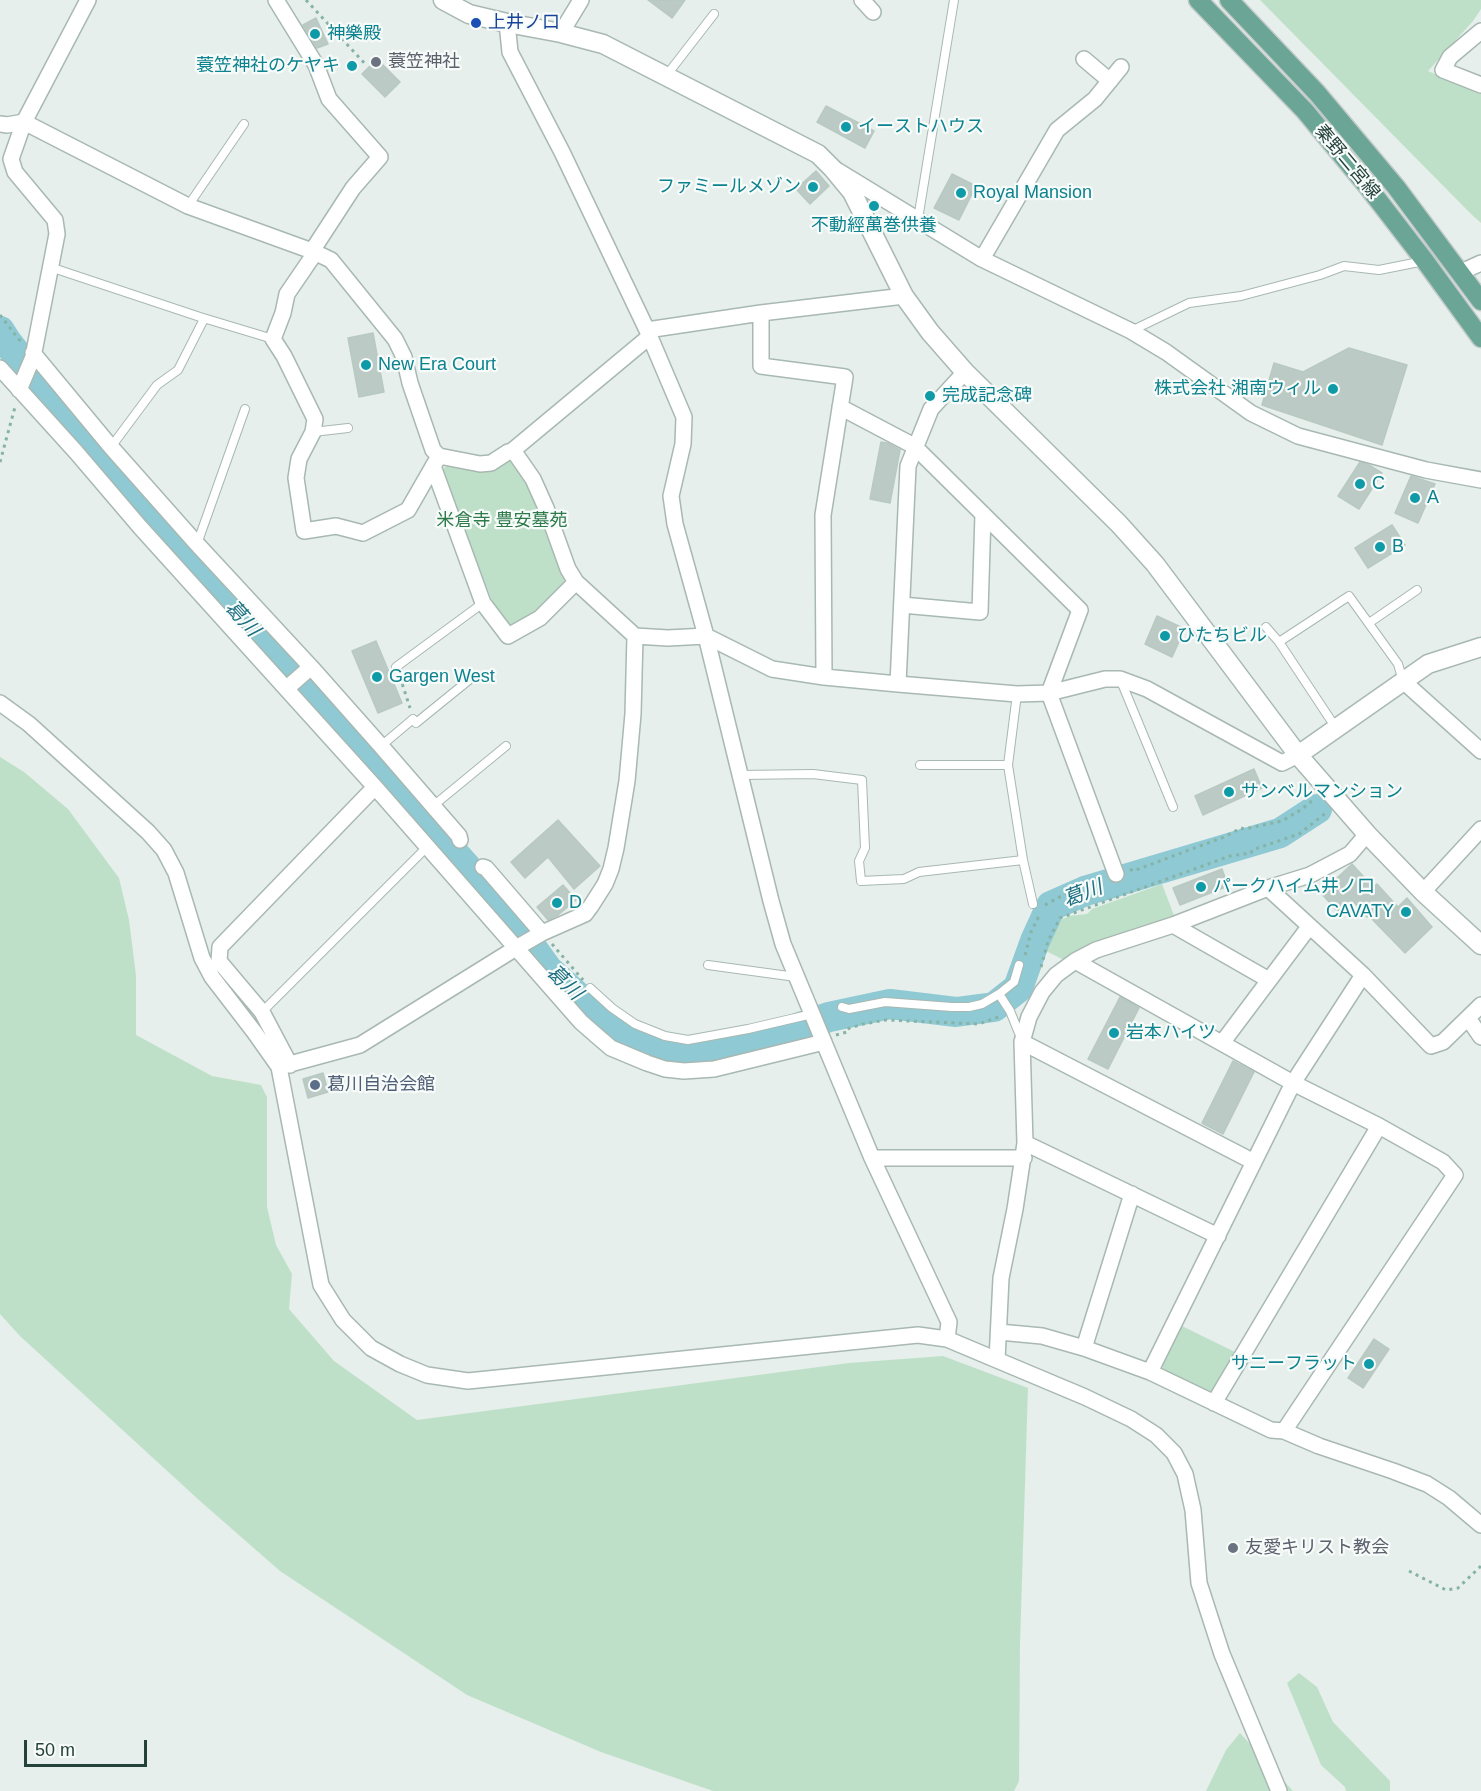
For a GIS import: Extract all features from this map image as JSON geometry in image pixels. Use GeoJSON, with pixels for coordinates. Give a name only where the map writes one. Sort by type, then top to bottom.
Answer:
{"type":"FeatureCollection","features":[{"type":"Feature","properties":{"kind":"main road","name":"秦野二宮線"},"geometry":{"type":"LineString","coordinates":[[1198,0],[1305,111],[1368,187],[1481,338]]}},
{"type":"Feature","properties":{"kind":"main road","name":"秦野二宮線"},"geometry":{"type":"LineString","coordinates":[[1229,0],[1317,93],[1396,187],[1481,301]]}},
{"type":"Feature","properties":{"kind":"street"},"geometry":{"type":"LineString","coordinates":[[20,388],[33,356],[57,226],[50,214],[15,172],[5,164],[24,122],[88,0]]}},
{"type":"Feature","properties":{"kind":"street"},"geometry":{"type":"LineString","coordinates":[[276,0],[316,65],[329,99],[380,157],[353,188],[287,294],[283,314],[273,339],[284,356],[315,419],[313,432],[299,459],[296,478],[304,531],[336,526],[363,533],[408,510],[436,461]]}},
{"type":"Feature","properties":{"kind":"street"},"geometry":{"type":"LineString","coordinates":[[443,0],[469,14],[603,44],[818,154],[833,168],[852,192],[904,296],[930,332],[965,372],[1119,524],[1155,564],[1298,755],[1367,834],[1481,945]]}},
{"type":"Feature","properties":{"kind":"street"},"geometry":{"type":"LineString","coordinates":[[561,33],[581,0]]}},
{"type":"Feature","properties":{"kind":"street"},"geometry":{"type":"LineString","coordinates":[[862,0],[873,12]]}},
{"type":"Feature","properties":{"kind":"street"},"geometry":{"type":"LineString","coordinates":[[507,23],[510,52],[562,152],[648,334],[684,417],[682,444],[671,496],[675,524],[706,636],[771,902],[783,944],[796,977],[872,1158],[949,1322],[947,1339]]}},
{"type":"Feature","properties":{"kind":"street"},"geometry":{"type":"LineString","coordinates":[[1481,31],[1450,57],[1443,70],[1481,85]]}},
{"type":"Feature","properties":{"kind":"street"},"geometry":{"type":"LineString","coordinates":[[1083,59],[1110,81]]}},
{"type":"Feature","properties":{"kind":"street"},"geometry":{"type":"LineString","coordinates":[[982,259],[1057,130],[1095,99],[1121,68]]}},
{"type":"Feature","properties":{"kind":"street"},"geometry":{"type":"LineString","coordinates":[[0,124],[24,122],[188,206],[331,260],[395,339],[404,357],[410,383],[483,603],[508,636],[540,618],[576,582]]}},
{"type":"Feature","properties":{"kind":"street"},"geometry":{"type":"LineString","coordinates":[[833,168],[982,259],[1131,331],[1166,352],[1251,413],[1298,436],[1426,470],[1481,480]]}},
{"type":"Feature","properties":{"kind":"street"},"geometry":{"type":"LineString","coordinates":[[1461,272],[1481,263]]}},
{"type":"Feature","properties":{"kind":"street"},"geometry":{"type":"LineString","coordinates":[[436,461],[491,463],[512,451],[648,334],[761,313],[904,296]]}},
{"type":"Feature","properties":{"kind":"street"},"geometry":{"type":"LineString","coordinates":[[761,313],[761,366],[845,377],[823,515],[824,677]]}},
{"type":"Feature","properties":{"kind":"street"},"geometry":{"type":"LineString","coordinates":[[33,356],[196,543],[381,746],[459,836],[460,840]]}},
{"type":"Feature","properties":{"kind":"street"},"geometry":{"type":"LineString","coordinates":[[0,368],[428,846],[581,1022],[597,1036],[611,1047],[647,1063],[665,1069],[700,1071],[824,1042]]}},
{"type":"Feature","properties":{"kind":"street"},"geometry":{"type":"LineString","coordinates":[[898,684],[908,466],[930,409],[965,372]]}},
{"type":"Feature","properties":{"kind":"street"},"geometry":{"type":"LineString","coordinates":[[840,407],[914,446],[1080,610],[1049,693],[1116,874]]}},
{"type":"Feature","properties":{"kind":"street"},"geometry":{"type":"LineString","coordinates":[[512,451],[519,456],[533,478],[568,569],[576,582],[635,636],[668,638],[706,636],[772,669],[824,677],[1017,694],[1049,693],[1105,679],[1120,679],[1147,689],[1282,763],[1298,755],[1428,664],[1481,647]]}},
{"type":"Feature","properties":{"kind":"street"},"geometry":{"type":"LineString","coordinates":[[902,605],[980,612],[983,514]]}},
{"type":"Feature","properties":{"kind":"street"},"geometry":{"type":"LineString","coordinates":[[284,1066],[360,1045],[516,948],[542,933],[585,914],[605,884],[616,848],[627,781],[633,714],[635,636]]}},
{"type":"Feature","properties":{"kind":"street"},"geometry":{"type":"LineString","coordinates":[[287,688],[311,667]]}},
{"type":"Feature","properties":{"kind":"street"},"geometry":{"type":"LineString","coordinates":[[1403,681],[1481,751]]}},
{"type":"Feature","properties":{"kind":"street"},"geometry":{"type":"LineString","coordinates":[[0,704],[29,724],[148,832],[164,850],[176,873],[201,958],[212,977],[255,1033],[284,1066]]}},
{"type":"Feature","properties":{"kind":"street"},"geometry":{"type":"LineString","coordinates":[[375,787],[220,947],[219,960],[262,1012],[284,1066],[321,1286],[343,1320],[371,1348],[400,1364],[428,1375],[468,1381],[918,1335],[947,1339],[1085,1397],[1131,1419],[1156,1435],[1174,1454],[1185,1474],[1193,1510],[1199,1583],[1222,1654],[1279,1791]]}},
{"type":"Feature","properties":{"kind":"street"},"geometry":{"type":"LineString","coordinates":[[1424,892],[1481,829]]}},
{"type":"Feature","properties":{"kind":"street"},"geometry":{"type":"LineString","coordinates":[[997,1360],[1001,1278],[1024,1150],[1022,1041],[1029,1017],[1042,992],[1056,975],[1075,961],[1096,950],[1173,925],[1268,888],[1310,876],[1350,854],[1367,834]]}},
{"type":"Feature","properties":{"kind":"street"},"geometry":{"type":"LineString","coordinates":[[483,867],[542,933]]}},
{"type":"Feature","properties":{"kind":"street"},"geometry":{"type":"LineString","coordinates":[[1268,888],[1363,975],[1431,1046],[1443,1042],[1481,1005]]}},
{"type":"Feature","properties":{"kind":"street"},"geometry":{"type":"LineString","coordinates":[[1173,925],[1269,980]]}},
{"type":"Feature","properties":{"kind":"street"},"geometry":{"type":"LineString","coordinates":[[1222,1042],[1309,927]]}},
{"type":"Feature","properties":{"kind":"street"},"geometry":{"type":"LineString","coordinates":[[1075,961],[1293,1083],[1379,1126],[1443,1162],[1455,1175],[1284,1431]]}},
{"type":"Feature","properties":{"kind":"street"},"geometry":{"type":"LineString","coordinates":[[1150,1372],[1293,1083],[1363,975]]}},
{"type":"Feature","properties":{"kind":"street"},"geometry":{"type":"LineString","coordinates":[[1468,1018],[1481,1037]]}},
{"type":"Feature","properties":{"kind":"street"},"geometry":{"type":"LineString","coordinates":[[1022,1041],[1254,1162]]}},
{"type":"Feature","properties":{"kind":"street"},"geometry":{"type":"LineString","coordinates":[[1214,1402],[1379,1126]]}},
{"type":"Feature","properties":{"kind":"street"},"geometry":{"type":"LineString","coordinates":[[872,1158],[1024,1150],[1132,1194],[1218,1236]]}},
{"type":"Feature","properties":{"kind":"street"},"geometry":{"type":"LineString","coordinates":[[1084,1348],[1132,1194]]}},
{"type":"Feature","properties":{"kind":"street"},"geometry":{"type":"LineString","coordinates":[[999,1332],[1042,1336],[1084,1348],[1150,1372],[1271,1430],[1284,1431],[1319,1446],[1427,1484],[1449,1498],[1481,1525]]}},
{"type":"Feature","properties":{"kind":"lane"},"geometry":{"type":"LineString","coordinates":[[918,219],[954,0]]}},
{"type":"Feature","properties":{"kind":"lane"},"geometry":{"type":"LineString","coordinates":[[666,76],[714,14]]}},
{"type":"Feature","properties":{"kind":"lane"},"geometry":{"type":"LineString","coordinates":[[188,206],[244,124]]}},
{"type":"Feature","properties":{"kind":"lane"},"geometry":{"type":"LineString","coordinates":[[1131,331],[1189,303],[1241,296],[1320,275],[1344,266],[1379,270],[1425,261]]}},
{"type":"Feature","properties":{"kind":"lane"},"geometry":{"type":"LineString","coordinates":[[50,267],[204,319],[273,339]]}},
{"type":"Feature","properties":{"kind":"lane"},"geometry":{"type":"LineString","coordinates":[[111,447],[157,385],[178,370],[204,319]]}},
{"type":"Feature","properties":{"kind":"lane"},"geometry":{"type":"LineString","coordinates":[[196,543],[245,410]]}},
{"type":"Feature","properties":{"kind":"lane"},"geometry":{"type":"LineString","coordinates":[[313,432],[348,428]]}},
{"type":"Feature","properties":{"kind":"lane"},"geometry":{"type":"LineString","coordinates":[[1369,623],[1417,590]]}},
{"type":"Feature","properties":{"kind":"lane"},"geometry":{"type":"LineString","coordinates":[[1279,642],[1349,596],[1398,664],[1403,681]]}},
{"type":"Feature","properties":{"kind":"lane"},"geometry":{"type":"LineString","coordinates":[[396,667],[483,603]]}},
{"type":"Feature","properties":{"kind":"lane"},"geometry":{"type":"LineString","coordinates":[[1266,627],[1279,642],[1336,728]]}},
{"type":"Feature","properties":{"kind":"lane"},"geometry":{"type":"LineString","coordinates":[[1120,679],[1173,807]]}},
{"type":"Feature","properties":{"kind":"lane"},"geometry":{"type":"LineString","coordinates":[[381,746],[413,719],[416,723],[469,680]]}},
{"type":"Feature","properties":{"kind":"lane"},"geometry":{"type":"LineString","coordinates":[[1017,694],[1008,765],[1023,860],[1033,904]]}},
{"type":"Feature","properties":{"kind":"lane"},"geometry":{"type":"LineString","coordinates":[[433,806],[506,746]]}},
{"type":"Feature","properties":{"kind":"lane"},"geometry":{"type":"LineString","coordinates":[[920,765],[1008,765]]}},
{"type":"Feature","properties":{"kind":"lane"},"geometry":{"type":"LineString","coordinates":[[740,775],[813,774],[862,780],[865,848],[859,861],[861,880],[904,879],[918,872],[1023,860]]}},
{"type":"Feature","properties":{"kind":"lane"},"geometry":{"type":"LineString","coordinates":[[262,1012],[428,846]]}},
{"type":"Feature","properties":{"kind":"lane"},"geometry":{"type":"LineString","coordinates":[[708,965],[796,977]]}},
{"type":"Feature","properties":{"kind":"lane"},"geometry":{"type":"LineString","coordinates":[[842,1007],[849,1009],[885,1002],[969,1007],[982,1005],[1014,982],[1019,965]]}},
{"type":"Feature","properties":{"kind":"lane"},"geometry":{"type":"LineString","coordinates":[[590,988],[634,1024],[665,1036],[688,1040],[813,1016]]}},
{"type":"Feature","properties":{"kind":"lane"},"geometry":{"type":"LineString","coordinates":[[999,994],[1010,1011],[1022,1041]]}},
{"type":"Feature","properties":{"kind":"path"},"geometry":{"type":"LineString","coordinates":[[306,0],[367,66]]}},
{"type":"Feature","properties":{"kind":"path"},"geometry":{"type":"LineString","coordinates":[[0,315],[33,356]]}},
{"type":"Feature","properties":{"kind":"path"},"geometry":{"type":"LineString","coordinates":[[0,462],[20,388]]}},
{"type":"Feature","properties":{"kind":"path"},"geometry":{"type":"LineString","coordinates":[[396,667],[413,719]]}},
{"type":"Feature","properties":{"kind":"path"},"geometry":{"type":"LineString","coordinates":[[1019,965],[1022,964],[1031,932],[1039,916],[1038,909],[1056,898],[1082,885],[1128,869],[1133,871],[1224,837],[1241,828],[1282,820],[1302,809],[1317,796]]}},
{"type":"Feature","properties":{"kind":"path"},"geometry":{"type":"LineString","coordinates":[[1040,971],[1047,941],[1060,918],[1230,856],[1251,853],[1252,850],[1299,834],[1328,811]]}},
{"type":"Feature","properties":{"kind":"path"},"geometry":{"type":"LineString","coordinates":[[542,933],[590,988]]}},
{"type":"Feature","properties":{"kind":"path"},"geometry":{"type":"LineString","coordinates":[[824,1042],[828,1037],[847,1032],[848,1029],[886,1020],[979,1024],[999,1018],[1010,1011]]}},
{"type":"Feature","properties":{"kind":"path"},"geometry":{"type":"LineString","coordinates":[[1409,1571],[1446,1590],[1458,1588],[1481,1566]]}},
{"type":"Feature","properties":{"kind":"green space"},"geometry":{"type":"Polygon","coordinates":[[[1260,0],[1481,0],[1481,9],[1473,21],[1428,71],[1481,94],[1481,223],[1471,214],[1260,0]]]}},
{"type":"Feature","properties":{"kind":"green space","name":"米倉寺 豊安墓苑"},"geometry":{"type":"Polygon","coordinates":[[[508,460],[513,462],[517,468],[538,507],[547,537],[565,577],[563,589],[538,612],[512,627],[505,625],[491,598],[442,474],[444,468],[449,464],[492,471],[508,460]]]}},
{"type":"Feature","properties":{"kind":"green space"},"geometry":{"type":"Polygon","coordinates":[[[0,757],[24,772],[68,809],[119,878],[129,920],[136,976],[136,1035],[212,1076],[261,1085],[267,1097],[267,1207],[276,1245],[292,1274],[289,1309],[334,1361],[417,1420],[849,1363],[943,1356],[1028,1388],[1020,1644],[1019,1781],[1014,1791],[713,1791],[601,1752],[467,1695],[280,1571],[20,1336],[0,1314],[0,757]]]}},
{"type":"Feature","properties":{"kind":"green space"},"geometry":{"type":"Polygon","coordinates":[[[1162,884],[1175,918],[1066,961],[1046,951],[1051,936],[1061,920],[1069,916],[1087,914],[1092,909],[1162,884]]]}},
{"type":"Feature","properties":{"kind":"green space"},"geometry":{"type":"Polygon","coordinates":[[[1182,1326],[1239,1354],[1216,1391],[1207,1393],[1165,1375],[1162,1365],[1182,1326]]]}},
{"type":"Feature","properties":{"kind":"green space"},"geometry":{"type":"Polygon","coordinates":[[[1299,1673],[1317,1687],[1333,1722],[1390,1781],[1390,1791],[1346,1791],[1345,1787],[1321,1765],[1287,1683],[1299,1673]]]}},
{"type":"Feature","properties":{"kind":"green space"},"geometry":{"type":"Polygon","coordinates":[[[1240,1733],[1293,1791],[1206,1791],[1226,1750],[1240,1733]]]}},
{"type":"Feature","properties":{"kind":"building"},"geometry":{"type":"Polygon","coordinates":[[[648,0],[685,0],[672,18],[648,0]]]}},
{"type":"Feature","properties":{"kind":"building","name":"神樂殿"},"geometry":{"type":"Polygon","coordinates":[[[316,18],[328,44],[317,48],[303,25],[316,18]]]}},
{"type":"Feature","properties":{"kind":"building"},"geometry":{"type":"Polygon","coordinates":[[[377,59],[400,82],[385,97],[362,74],[377,59]]]}},
{"type":"Feature","properties":{"kind":"building","name":"イーストハウス"},"geometry":{"type":"Polygon","coordinates":[[[826,106],[874,131],[865,148],[817,122],[826,106]]]}},
{"type":"Feature","properties":{"kind":"building","name":"ファミールメゾン"},"geometry":{"type":"Polygon","coordinates":[[[816,171],[829,186],[810,204],[796,189],[816,171]]]}},
{"type":"Feature","properties":{"kind":"building","name":"Royal Mansion"},"geometry":{"type":"Polygon","coordinates":[[[952,174],[976,186],[959,220],[934,208],[952,174]]]}},
{"type":"Feature","properties":{"kind":"building","name":"New Era Court"},"geometry":{"type":"Polygon","coordinates":[[[373,333],[384,392],[359,397],[348,338],[373,333]]]}},
{"type":"Feature","properties":{"kind":"building","name":"株式会社 湘南ウィル"},"geometry":{"type":"Polygon","coordinates":[[[1349,348],[1407,365],[1382,445],[1262,405],[1274,363],[1303,372],[1349,348]]]}},
{"type":"Feature","properties":{"kind":"building"},"geometry":{"type":"Polygon","coordinates":[[[881,442],[900,450],[890,503],[870,499],[881,442]]]}},
{"type":"Feature","properties":{"kind":"building","name":"C"},"geometry":{"type":"Polygon","coordinates":[[[1360,462],[1382,473],[1359,509],[1338,496],[1360,462]]]}},
{"type":"Feature","properties":{"kind":"building","name":"A"},"geometry":{"type":"Polygon","coordinates":[[[1411,476],[1435,484],[1418,523],[1395,513],[1411,476]]]}},
{"type":"Feature","properties":{"kind":"building","name":"B"},"geometry":{"type":"Polygon","coordinates":[[[1392,525],[1405,545],[1368,568],[1355,548],[1392,525]]]}},
{"type":"Feature","properties":{"kind":"building","name":"ひたちビル"},"geometry":{"type":"Polygon","coordinates":[[[1157,616],[1185,629],[1172,657],[1145,644],[1157,616]]]}},
{"type":"Feature","properties":{"kind":"building","name":"Gargen West"},"geometry":{"type":"Polygon","coordinates":[[[376,641],[402,703],[378,713],[352,651],[376,641]]]}},
{"type":"Feature","properties":{"kind":"building","name":"サンベルマンション"},"geometry":{"type":"Polygon","coordinates":[[[1254,769],[1262,788],[1203,815],[1195,796],[1254,769]]]}},
{"type":"Feature","properties":{"kind":"building"},"geometry":{"type":"Polygon","coordinates":[[[558,820],[600,866],[574,889],[548,857],[525,878],[511,862],[558,820]]]}},
{"type":"Feature","properties":{"kind":"building"},"geometry":{"type":"Polygon","coordinates":[[[1352,864],[1373,887],[1377,884],[1398,907],[1407,898],[1432,927],[1405,953],[1352,900],[1338,912],[1321,893],[1352,864]]]}},
{"type":"Feature","properties":{"kind":"building","name":"パークハイム井ノ口"},"geometry":{"type":"Polygon","coordinates":[[[1222,869],[1228,886],[1180,905],[1173,888],[1222,869]]]}},
{"type":"Feature","properties":{"kind":"building","name":"D"},"geometry":{"type":"Polygon","coordinates":[[[563,885],[576,900],[548,920],[537,907],[563,885]]]}},
{"type":"Feature","properties":{"kind":"building","name":"岩本ハイツ"},"geometry":{"type":"Polygon","coordinates":[[[1120,997],[1139,1008],[1108,1069],[1088,1059],[1120,997]]]}},
{"type":"Feature","properties":{"kind":"building"},"geometry":{"type":"Polygon","coordinates":[[[1233,1061],[1254,1072],[1223,1134],[1202,1123],[1233,1061]]]}},
{"type":"Feature","properties":{"kind":"building","name":"葛川自治会館"},"geometry":{"type":"Polygon","coordinates":[[[323,1073],[328,1092],[308,1098],[303,1079],[323,1073]]]}},
{"type":"Feature","properties":{"kind":"building","name":"サニーフラット"},"geometry":{"type":"Polygon","coordinates":[[[1374,1339],[1389,1349],[1363,1388],[1348,1378],[1374,1339]]]}},
{"type":"Feature","properties":{"kind":"waterway","name":"葛川"},"geometry":{"type":"LineString","coordinates":[[0,331],[124,490],[210,581],[476,878],[512,920],[548,970],[589,1007],[625,1035],[644,1045],[675,1051],[717,1048],[783,1033],[829,1017],[890,1004],[956,1012],[994,1007],[1018,988],[1051,906],[1085,891],[1280,833],[1317,809]]}},
{"type":"Feature","properties":{"kind":"place","name":"上井ノ口"},"geometry":{"type":"Point","coordinates":[476,23]}},
{"type":"Feature","properties":{"kind":"place","name":"神樂殿"},"geometry":{"type":"Point","coordinates":[315,34]}},
{"type":"Feature","properties":{"kind":"place","name":"蓑笠神社"},"geometry":{"type":"Point","coordinates":[376,62]}},
{"type":"Feature","properties":{"kind":"place","name":"蓑笠神社のケヤキ"},"geometry":{"type":"Point","coordinates":[352,66]}},
{"type":"Feature","properties":{"kind":"place","name":"イーストハウス"},"geometry":{"type":"Point","coordinates":[846,127]}},
{"type":"Feature","properties":{"kind":"place","name":"ファミールメゾン"},"geometry":{"type":"Point","coordinates":[813,187]}},
{"type":"Feature","properties":{"kind":"place","name":"Royal Mansion"},"geometry":{"type":"Point","coordinates":[961,193]}},
{"type":"Feature","properties":{"kind":"place","name":"不動經萬巻供養"},"geometry":{"type":"Point","coordinates":[874,206]}},
{"type":"Feature","properties":{"kind":"place","name":"New Era Court"},"geometry":{"type":"Point","coordinates":[366,365]}},
{"type":"Feature","properties":{"kind":"place","name":"株式会社 湘南ウィル"},"geometry":{"type":"Point","coordinates":[1333,389]}},
{"type":"Feature","properties":{"kind":"place","name":"完成記念碑"},"geometry":{"type":"Point","coordinates":[930,396]}},
{"type":"Feature","properties":{"kind":"place","name":"C"},"geometry":{"type":"Point","coordinates":[1360,484]}},
{"type":"Feature","properties":{"kind":"place","name":"A"},"geometry":{"type":"Point","coordinates":[1415,498]}},
{"type":"Feature","properties":{"kind":"place","name":"B"},"geometry":{"type":"Point","coordinates":[1380,547]}},
{"type":"Feature","properties":{"kind":"place","name":"ひたちビル"},"geometry":{"type":"Point","coordinates":[1165,636]}},
{"type":"Feature","properties":{"kind":"place","name":"Gargen West"},"geometry":{"type":"Point","coordinates":[377,677]}},
{"type":"Feature","properties":{"kind":"place","name":"サンベルマンション"},"geometry":{"type":"Point","coordinates":[1229,792]}},
{"type":"Feature","properties":{"kind":"place","name":"パークハイム井ノ口"},"geometry":{"type":"Point","coordinates":[1201,887]}},
{"type":"Feature","properties":{"kind":"place","name":"D"},"geometry":{"type":"Point","coordinates":[557,903]}},
{"type":"Feature","properties":{"kind":"place","name":"CAVATY"},"geometry":{"type":"Point","coordinates":[1406,912]}},
{"type":"Feature","properties":{"kind":"place","name":"岩本ハイツ"},"geometry":{"type":"Point","coordinates":[1114,1033]}},
{"type":"Feature","properties":{"kind":"place","name":"葛川自治会館"},"geometry":{"type":"Point","coordinates":[315,1085]}},
{"type":"Feature","properties":{"kind":"place","name":"サニーフラット"},"geometry":{"type":"Point","coordinates":[1369,1364]}},
{"type":"Feature","properties":{"kind":"place","name":"友愛キリスト教会"},"geometry":{"type":"Point","coordinates":[1233,1548]}}]}
